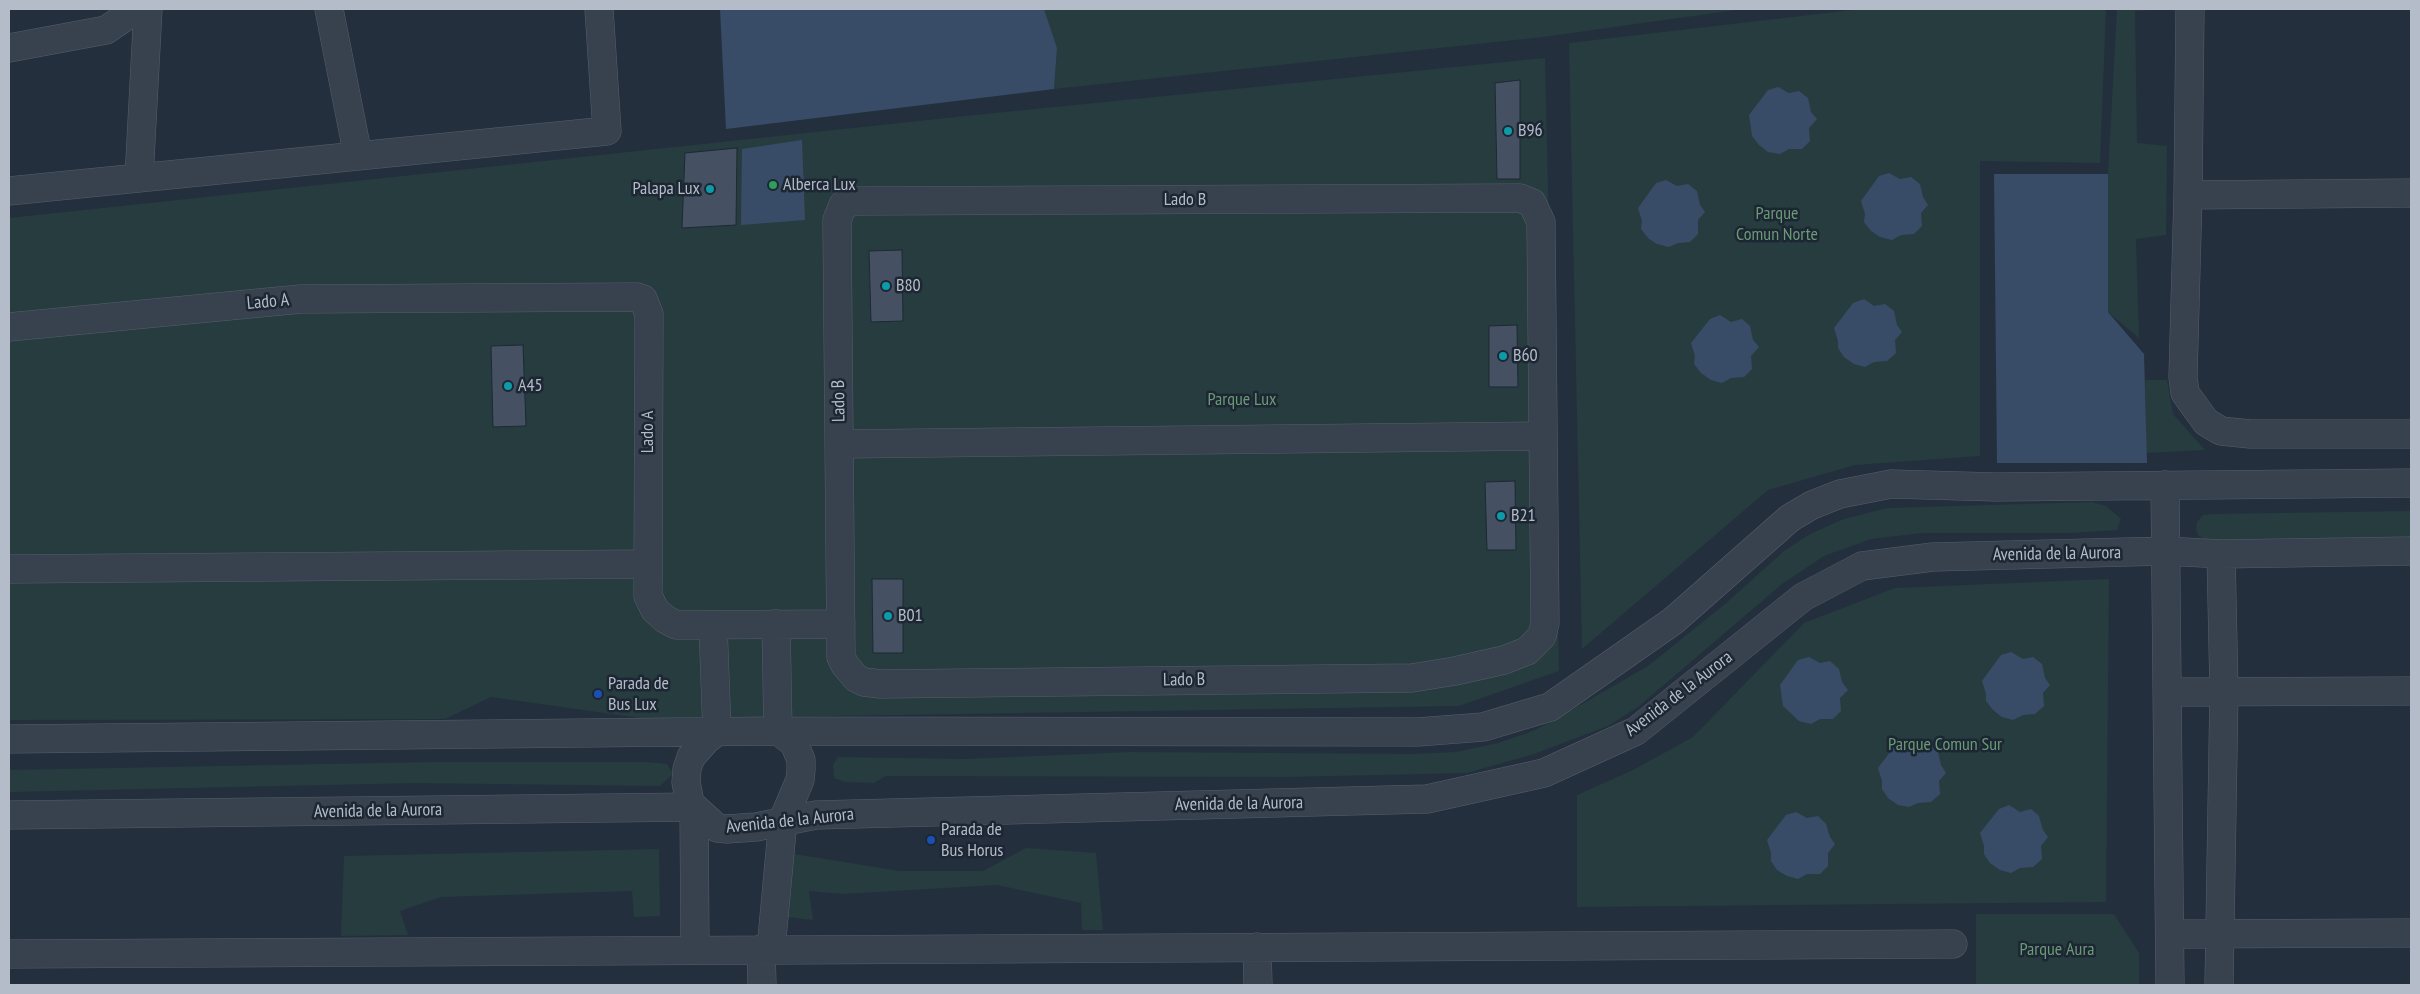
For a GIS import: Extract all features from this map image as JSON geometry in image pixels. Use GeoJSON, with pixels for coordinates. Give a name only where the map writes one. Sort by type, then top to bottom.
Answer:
{"type":"FeatureCollection","features":[{"type":"Feature","properties":{"kind":"street"},"geometry":{"type":"LineString","coordinates":[[9,48],[106,30],[137,9]]}},
{"type":"Feature","properties":{"kind":"street"},"geometry":{"type":"LineString","coordinates":[[139,178],[148,9]]}},
{"type":"Feature","properties":{"kind":"street"},"geometry":{"type":"LineString","coordinates":[[329,9],[358,156]]}},
{"type":"Feature","properties":{"kind":"street"},"geometry":{"type":"LineString","coordinates":[[9,191],[607,131],[600,9]]}},
{"type":"Feature","properties":{"kind":"street"},"geometry":{"type":"LineString","coordinates":[[2190,9],[2188,195],[2183,377],[2185,393],[2206,422],[2222,431],[2250,434],[2411,434]]}},
{"type":"Feature","properties":{"kind":"street"},"geometry":{"type":"LineString","coordinates":[[2188,195],[2411,193]]}},
{"type":"Feature","properties":{"kind":"street","name":"Lado B"},"geometry":{"type":"LineString","coordinates":[[1520,198],[1532,203],[1541,222],[1543,436],[1545,623],[1542,636],[1536,645],[1527,651],[1504,660],[1412,678],[881,684],[864,682],[856,678],[841,657],[837,220],[844,206],[855,201],[1520,198]]}},
{"type":"Feature","properties":{"kind":"street","name":"Lado A"},"geometry":{"type":"LineString","coordinates":[[9,327],[301,299],[637,297],[643,299],[649,314],[647,564]]}},
{"type":"Feature","properties":{"kind":"street","name":"Lado B"},"geometry":{"type":"LineString","coordinates":[[840,444],[1543,436]]}},
{"type":"Feature","properties":{"kind":"street"},"geometry":{"type":"LineString","coordinates":[[9,739],[778,731],[1418,732],[1483,727],[1550,707],[1672,621],[1790,518],[1812,505],[1840,494],[1891,484],[1996,487],[2411,483]]}},
{"type":"Feature","properties":{"kind":"street"},"geometry":{"type":"LineString","coordinates":[[2164,485],[2168,692],[2170,985]]}},
{"type":"Feature","properties":{"kind":"street","name":"Avenida de la Aurora"},"geometry":{"type":"LineString","coordinates":[[9,815],[694,807],[717,828],[756,826],[816,814],[1427,799],[1544,773],[1636,731],[1803,597],[1862,566],[1933,557],[2166,551],[2222,554],[2411,551]]}},
{"type":"Feature","properties":{"kind":"street"},"geometry":{"type":"LineString","coordinates":[[2219,985],[2224,691],[2222,554]]}},
{"type":"Feature","properties":{"kind":"street"},"geometry":{"type":"LineString","coordinates":[[9,569],[647,564],[648,596],[655,610],[665,620],[676,626],[841,624]]}},
{"type":"Feature","properties":{"kind":"street"},"geometry":{"type":"LineString","coordinates":[[776,624],[778,731]]}},
{"type":"Feature","properties":{"kind":"street"},"geometry":{"type":"LineString","coordinates":[[713,626],[717,732]]}},
{"type":"Feature","properties":{"kind":"street"},"geometry":{"type":"LineString","coordinates":[[2168,692],[2411,691]]}},
{"type":"Feature","properties":{"kind":"street"},"geometry":{"type":"LineString","coordinates":[[762,985],[783,820],[800,780],[801,765],[794,743],[778,731]]}},
{"type":"Feature","properties":{"kind":"street"},"geometry":{"type":"LineString","coordinates":[[695,949],[694,807],[687,795],[687,769],[698,747],[717,732]]}},
{"type":"Feature","properties":{"kind":"street"},"geometry":{"type":"LineString","coordinates":[[2170,934],[2411,933]]}},
{"type":"Feature","properties":{"kind":"street"},"geometry":{"type":"LineString","coordinates":[[9,954],[1953,944]]}},
{"type":"Feature","properties":{"kind":"street"},"geometry":{"type":"LineString","coordinates":[[1257,947],[1258,985]]}},
{"type":"Feature","properties":{"kind":"green space"},"geometry":{"type":"Polygon","coordinates":[[[1044,9],[1743,9],[1543,37],[1054,89],[1057,48],[1044,9]]]}},
{"type":"Feature","properties":{"kind":"green space","name":"Parque Comun Norte"},"geometry":{"type":"Polygon","coordinates":[[[1861,9],[2106,9],[2100,163],[1980,161],[1980,456],[1855,465],[1768,490],[1582,649],[1569,43],[1861,9]]]}},
{"type":"Feature","properties":{"kind":"green space"},"geometry":{"type":"Polygon","coordinates":[[[2117,9],[2170,9],[2135,11],[2137,143],[2167,146],[2166,235],[2136,239],[2139,338],[2108,312],[2108,174],[2117,9]]]}},
{"type":"Feature","properties":{"kind":"green space","name":"Parque Lux"},"geometry":{"type":"Polygon","coordinates":[[[1545,58],[1559,671],[1459,706],[647,719],[491,697],[445,719],[9,720],[9,218],[975,115],[1545,58]]]}},
{"type":"Feature","properties":{"kind":"green space"},"geometry":{"type":"Polygon","coordinates":[[[2145,380],[2167,380],[2173,414],[2205,450],[2146,453],[2145,380]]]}},
{"type":"Feature","properties":{"kind":"green space"},"geometry":{"type":"Polygon","coordinates":[[[2092,502],[2106,506],[2121,519],[2117,530],[2072,533],[1922,533],[1871,539],[1824,556],[1782,584],[1638,707],[1608,726],[1534,754],[1467,773],[1288,777],[886,776],[874,783],[845,782],[834,778],[833,765],[838,757],[966,759],[1131,752],[1413,754],[1456,752],[1498,743],[1533,731],[1648,666],[1725,604],[1784,551],[1810,534],[1844,519],[1887,508],[2092,502]]]}},
{"type":"Feature","properties":{"kind":"green space"},"geometry":{"type":"Polygon","coordinates":[[[2411,511],[2411,541],[2215,541],[2205,540],[2198,535],[2196,529],[2197,522],[2203,515],[2214,514],[2411,511]]]}},
{"type":"Feature","properties":{"kind":"green space","name":"Parque Comun Sur"},"geometry":{"type":"Polygon","coordinates":[[[2109,579],[2106,902],[1577,907],[1577,795],[1633,770],[1693,737],[1804,623],[1895,588],[2109,579]]]}},
{"type":"Feature","properties":{"kind":"green space"},"geometry":{"type":"Polygon","coordinates":[[[433,762],[647,762],[667,764],[673,774],[660,786],[414,783],[9,792],[9,770],[433,762]]]}},
{"type":"Feature","properties":{"kind":"green space"},"geometry":{"type":"Polygon","coordinates":[[[1026,848],[1096,853],[1103,930],[1082,930],[1081,903],[997,885],[843,894],[809,891],[813,920],[788,917],[788,853],[900,871],[983,871],[1026,848]]]}},
{"type":"Feature","properties":{"kind":"green space"},"geometry":{"type":"Polygon","coordinates":[[[659,849],[660,916],[634,917],[632,891],[441,897],[400,911],[408,935],[341,936],[344,856],[659,849]]]}},
{"type":"Feature","properties":{"kind":"green space","name":"Parque Aura"},"geometry":{"type":"Polygon","coordinates":[[[1976,914],[2114,914],[2139,953],[2139,985],[1976,985],[1976,914]]]}},
{"type":"Feature","properties":{"kind":"water"},"geometry":{"type":"Polygon","coordinates":[[[720,9],[1044,9],[1057,48],[1054,89],[726,129],[720,9]]]}},
{"type":"Feature","properties":{"kind":"water"},"geometry":{"type":"Polygon","coordinates":[[[1778,87],[1789,93],[1799,91],[1808,98],[1811,112],[1817,119],[1809,128],[1810,141],[1802,149],[1789,149],[1780,154],[1768,152],[1759,145],[1752,136],[1749,115],[1768,90],[1778,87]]]}},
{"type":"Feature","properties":{"kind":"water","name":"Alberca Lux"},"geometry":{"type":"Polygon","coordinates":[[[802,140],[805,220],[741,225],[742,149],[802,140]]]}},
{"type":"Feature","properties":{"kind":"water"},"geometry":{"type":"Polygon","coordinates":[[[1889,173],[1900,179],[1911,177],[1920,184],[1923,197],[1928,205],[1921,213],[1922,226],[1914,234],[1901,235],[1892,240],[1880,237],[1871,231],[1864,222],[1865,214],[1861,201],[1879,176],[1889,173]]]}},
{"type":"Feature","properties":{"kind":"water"},"geometry":{"type":"Polygon","coordinates":[[[1994,174],[2108,174],[2108,312],[2144,354],[2147,463],[1997,463],[1994,174]]]}},
{"type":"Feature","properties":{"kind":"water"},"geometry":{"type":"Polygon","coordinates":[[[1666,180],[1677,186],[1688,184],[1697,191],[1700,205],[1705,212],[1698,220],[1698,234],[1690,242],[1678,243],[1669,247],[1657,244],[1648,238],[1641,229],[1642,221],[1638,208],[1656,183],[1666,180]]]}},
{"type":"Feature","properties":{"kind":"water"},"geometry":{"type":"Polygon","coordinates":[[[1864,299],[1874,306],[1885,304],[1894,311],[1897,325],[1902,332],[1895,340],[1896,353],[1887,361],[1874,362],[1865,367],[1854,364],[1844,357],[1838,348],[1834,328],[1853,303],[1864,299]]]}},
{"type":"Feature","properties":{"kind":"water"},"geometry":{"type":"Polygon","coordinates":[[[1720,315],[1731,322],[1742,319],[1750,326],[1753,340],[1759,347],[1751,356],[1752,369],[1744,377],[1731,378],[1722,383],[1711,380],[1701,373],[1694,364],[1695,356],[1691,343],[1710,319],[1720,315]]]}},
{"type":"Feature","properties":{"kind":"water"},"geometry":{"type":"Polygon","coordinates":[[[2011,652],[2023,659],[2033,657],[2042,664],[2045,678],[2050,685],[2043,693],[2044,706],[2035,714],[2023,715],[2013,720],[2002,717],[1993,710],[1986,701],[1982,681],[2001,655],[2011,652]]]}},
{"type":"Feature","properties":{"kind":"water"},"geometry":{"type":"Polygon","coordinates":[[[1809,657],[1820,663],[1830,661],[1839,669],[1842,682],[1848,690],[1840,698],[1841,711],[1833,719],[1820,719],[1811,724],[1799,721],[1783,706],[1780,685],[1798,660],[1809,657]]]}},
{"type":"Feature","properties":{"kind":"water"},"geometry":{"type":"Polygon","coordinates":[[[1908,740],[1918,746],[1929,745],[1938,752],[1941,765],[1946,773],[1939,781],[1940,794],[1931,802],[1918,803],[1909,807],[1898,805],[1888,798],[1882,789],[1878,768],[1897,743],[1908,740]]]}},
{"type":"Feature","properties":{"kind":"water"},"geometry":{"type":"Polygon","coordinates":[[[2009,805],[2020,812],[2031,809],[2039,816],[2043,830],[2048,837],[2041,846],[2042,859],[2033,867],[2020,868],[2011,873],[2000,870],[1990,863],[1984,854],[1980,833],[1999,809],[2009,805]]]}},
{"type":"Feature","properties":{"kind":"water"},"geometry":{"type":"Polygon","coordinates":[[[1796,812],[1807,818],[1818,816],[1826,824],[1830,837],[1835,844],[1828,853],[1828,866],[1820,874],[1807,874],[1798,879],[1787,876],[1777,870],[1771,861],[1767,840],[1786,815],[1796,812]]]}},
{"type":"Feature","properties":{"kind":"building","name":"B96"},"geometry":{"type":"Polygon","coordinates":[[[1520,80],[1520,179],[1497,179],[1495,83],[1520,80]]]}},
{"type":"Feature","properties":{"kind":"building","name":"Palapa Lux"},"geometry":{"type":"Polygon","coordinates":[[[737,148],[736,225],[682,228],[685,153],[737,148]]]}},
{"type":"Feature","properties":{"kind":"building","name":"B80"},"geometry":{"type":"Polygon","coordinates":[[[902,250],[903,321],[871,322],[869,251],[902,250]]]}},
{"type":"Feature","properties":{"kind":"building","name":"B60"},"geometry":{"type":"Polygon","coordinates":[[[1517,325],[1518,387],[1489,387],[1489,326],[1517,325]]]}},
{"type":"Feature","properties":{"kind":"building","name":"A45"},"geometry":{"type":"Polygon","coordinates":[[[523,345],[526,426],[493,427],[491,346],[523,345]]]}},
{"type":"Feature","properties":{"kind":"building","name":"B21"},"geometry":{"type":"Polygon","coordinates":[[[1515,481],[1516,550],[1487,550],[1485,482],[1515,481]]]}},
{"type":"Feature","properties":{"kind":"building","name":"B01"},"geometry":{"type":"Polygon","coordinates":[[[872,579],[903,579],[903,653],[873,653],[872,579]]]}},
{"type":"Feature","properties":{"kind":"place","name":"B96"},"geometry":{"type":"Point","coordinates":[1508,131]}},
{"type":"Feature","properties":{"kind":"place","name":"Alberca Lux"},"geometry":{"type":"Point","coordinates":[773,185]}},
{"type":"Feature","properties":{"kind":"place","name":"Palapa Lux"},"geometry":{"type":"Point","coordinates":[710,189]}},
{"type":"Feature","properties":{"kind":"place","name":"B80"},"geometry":{"type":"Point","coordinates":[886,286]}},
{"type":"Feature","properties":{"kind":"place","name":"B60"},"geometry":{"type":"Point","coordinates":[1503,356]}},
{"type":"Feature","properties":{"kind":"place","name":"A45"},"geometry":{"type":"Point","coordinates":[508,386]}},
{"type":"Feature","properties":{"kind":"place","name":"B21"},"geometry":{"type":"Point","coordinates":[1501,516]}},
{"type":"Feature","properties":{"kind":"place","name":"B01"},"geometry":{"type":"Point","coordinates":[888,616]}},
{"type":"Feature","properties":{"kind":"place","name":"Parada de Bus Lux"},"geometry":{"type":"Point","coordinates":[598,694]}},
{"type":"Feature","properties":{"kind":"place","name":"Parada de Bus Horus"},"geometry":{"type":"Point","coordinates":[931,840]}}]}
